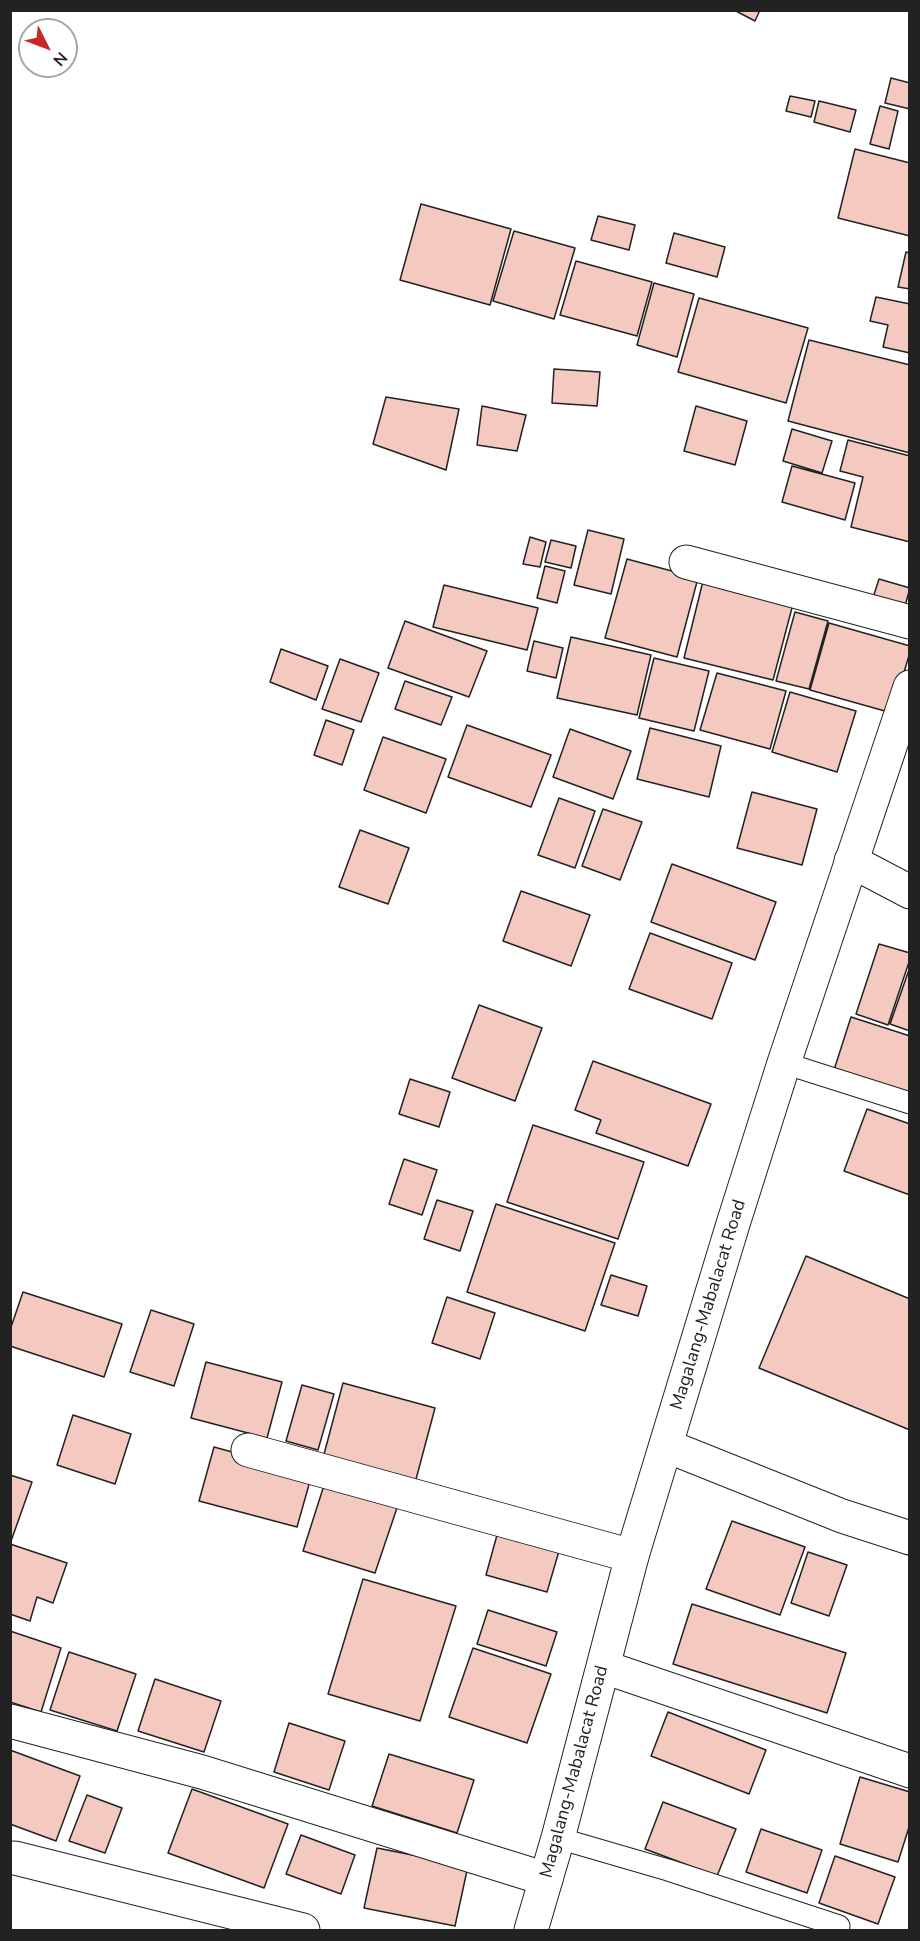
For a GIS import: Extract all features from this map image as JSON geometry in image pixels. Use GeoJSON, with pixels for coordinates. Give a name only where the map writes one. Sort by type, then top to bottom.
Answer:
{"type":"FeatureCollection","features":[{"type":"Feature","properties":{"kind":"street"},"geometry":{"type":"LineString","coordinates":[[686,562],[909,622]]}},
{"type":"Feature","properties":{"kind":"street","name":"Magalang-Mabalacat Road"},"geometry":{"type":"LineString","coordinates":[[531,1930],[558,1838],[632,1556],[784,1063],[909,687]]}},
{"type":"Feature","properties":{"kind":"street"},"geometry":{"type":"LineString","coordinates":[[851,861],[909,892]]}},
{"type":"Feature","properties":{"kind":"street"},"geometry":{"type":"LineString","coordinates":[[667,1446],[842,1516],[909,1538]]}},
{"type":"Feature","properties":{"kind":"street"},"geometry":{"type":"LineString","coordinates":[[248,1450],[632,1556]]}},
{"type":"Feature","properties":{"kind":"street"},"geometry":{"type":"LineString","coordinates":[[604,1667],[909,1771]]}},
{"type":"Feature","properties":{"kind":"street"},"geometry":{"type":"LineString","coordinates":[[10,1721],[202,1772],[546,1879]]}},
{"type":"Feature","properties":{"kind":"street"},"geometry":{"type":"LineString","coordinates":[[15,1858],[303,1930]]}},
{"type":"Feature","properties":{"kind":"lane"},"geometry":{"type":"LineString","coordinates":[[784,1063],[909,1103]]}},
{"type":"Feature","properties":{"kind":"lane"},"geometry":{"type":"LineString","coordinates":[[558,1838],[668,1870],[839,1926]]}},
{"type":"Feature","properties":{"kind":"building"},"geometry":{"type":"Polygon","coordinates":[[[734,10],[760,10],[755,21],[734,10]]]}},
{"type":"Feature","properties":{"kind":"building"},"geometry":{"type":"Polygon","coordinates":[[[891,78],[910,83],[910,109],[885,103],[891,78]]]}},
{"type":"Feature","properties":{"kind":"building"},"geometry":{"type":"Polygon","coordinates":[[[790,96],[815,101],[811,117],[786,111],[790,96]]]}},
{"type":"Feature","properties":{"kind":"building"},"geometry":{"type":"Polygon","coordinates":[[[819,101],[856,110],[850,132],[814,122],[819,101]]]}},
{"type":"Feature","properties":{"kind":"building"},"geometry":{"type":"Polygon","coordinates":[[[880,106],[898,111],[889,149],[870,144],[880,106]]]}},
{"type":"Feature","properties":{"kind":"building"},"geometry":{"type":"Polygon","coordinates":[[[855,149],[910,163],[910,236],[838,218],[855,149]]]}},
{"type":"Feature","properties":{"kind":"building"},"geometry":{"type":"Polygon","coordinates":[[[421,204],[511,229],[490,305],[400,280],[421,204]]]}},
{"type":"Feature","properties":{"kind":"building"},"geometry":{"type":"Polygon","coordinates":[[[598,216],[635,225],[629,250],[591,240],[598,216]]]}},
{"type":"Feature","properties":{"kind":"building"},"geometry":{"type":"Polygon","coordinates":[[[514,231],[575,248],[554,319],[493,301],[514,231]]]}},
{"type":"Feature","properties":{"kind":"building"},"geometry":{"type":"Polygon","coordinates":[[[674,233],[725,247],[717,277],[666,263],[674,233]]]}},
{"type":"Feature","properties":{"kind":"building"},"geometry":{"type":"Polygon","coordinates":[[[906,252],[910,253],[910,289],[898,287],[906,252]]]}},
{"type":"Feature","properties":{"kind":"building"},"geometry":{"type":"Polygon","coordinates":[[[576,261],[652,282],[637,336],[560,315],[576,261]]]}},
{"type":"Feature","properties":{"kind":"building"},"geometry":{"type":"Polygon","coordinates":[[[654,283],[694,294],[677,357],[637,345],[654,283]]]}},
{"type":"Feature","properties":{"kind":"building"},"geometry":{"type":"Polygon","coordinates":[[[876,297],[910,304],[910,353],[883,347],[888,325],[870,321],[876,297]]]}},
{"type":"Feature","properties":{"kind":"building"},"geometry":{"type":"Polygon","coordinates":[[[699,298],[808,328],[786,403],[678,372],[699,298]]]}},
{"type":"Feature","properties":{"kind":"building"},"geometry":{"type":"Polygon","coordinates":[[[809,340],[910,365],[910,453],[788,421],[809,340]]]}},
{"type":"Feature","properties":{"kind":"building"},"geometry":{"type":"Polygon","coordinates":[[[554,369],[600,372],[597,406],[552,403],[554,369]]]}},
{"type":"Feature","properties":{"kind":"building"},"geometry":{"type":"Polygon","coordinates":[[[386,397],[459,409],[446,470],[373,444],[386,397]]]}},
{"type":"Feature","properties":{"kind":"building"},"geometry":{"type":"Polygon","coordinates":[[[482,406],[526,415],[517,451],[477,445],[482,406]]]}},
{"type":"Feature","properties":{"kind":"building"},"geometry":{"type":"Polygon","coordinates":[[[696,406],[747,421],[735,465],[684,451],[696,406]]]}},
{"type":"Feature","properties":{"kind":"building"},"geometry":{"type":"Polygon","coordinates":[[[792,429],[832,441],[822,473],[783,461],[792,429]]]}},
{"type":"Feature","properties":{"kind":"building"},"geometry":{"type":"Polygon","coordinates":[[[848,440],[910,456],[910,542],[851,527],[863,477],[840,471],[848,440]]]}},
{"type":"Feature","properties":{"kind":"building"},"geometry":{"type":"Polygon","coordinates":[[[792,466],[855,483],[845,520],[782,502],[792,466]]]}},
{"type":"Feature","properties":{"kind":"building"},"geometry":{"type":"Polygon","coordinates":[[[588,530],[624,539],[611,594],[574,585],[588,530]]]}},
{"type":"Feature","properties":{"kind":"building"},"geometry":{"type":"Polygon","coordinates":[[[530,537],[546,542],[540,567],[523,564],[530,537]]]}},
{"type":"Feature","properties":{"kind":"building"},"geometry":{"type":"Polygon","coordinates":[[[551,540],[576,546],[571,568],[545,562],[551,540]]]}},
{"type":"Feature","properties":{"kind":"building"},"geometry":{"type":"Polygon","coordinates":[[[627,559],[698,578],[677,657],[605,638],[627,559]]]}},
{"type":"Feature","properties":{"kind":"building"},"geometry":{"type":"Polygon","coordinates":[[[545,566],[565,571],[557,603],[537,598],[545,566]]]}},
{"type":"Feature","properties":{"kind":"building"},"geometry":{"type":"Polygon","coordinates":[[[879,579],[910,588],[903,613],[871,604],[879,579]]]}},
{"type":"Feature","properties":{"kind":"building"},"geometry":{"type":"Polygon","coordinates":[[[703,581],[793,604],[773,680],[684,658],[703,581]]]}},
{"type":"Feature","properties":{"kind":"building"},"geometry":{"type":"Polygon","coordinates":[[[444,585],[538,608],[527,650],[433,627],[444,585]]]}},
{"type":"Feature","properties":{"kind":"building"},"geometry":{"type":"Polygon","coordinates":[[[795,612],[828,621],[809,689],[776,681],[795,612]]]}},
{"type":"Feature","properties":{"kind":"building"},"geometry":{"type":"Polygon","coordinates":[[[405,621],[487,651],[469,697],[388,668],[405,621]]]}},
{"type":"Feature","properties":{"kind":"building"},"geometry":{"type":"Polygon","coordinates":[[[829,623],[910,646],[892,713],[810,690],[829,623]]]}},
{"type":"Feature","properties":{"kind":"building"},"geometry":{"type":"Polygon","coordinates":[[[571,637],[651,655],[637,715],[557,698],[571,637]]]}},
{"type":"Feature","properties":{"kind":"building"},"geometry":{"type":"Polygon","coordinates":[[[534,641],[563,648],[556,678],[527,671],[534,641]]]}},
{"type":"Feature","properties":{"kind":"building"},"geometry":{"type":"Polygon","coordinates":[[[281,649],[328,666],[316,700],[270,682],[281,649]]]}},
{"type":"Feature","properties":{"kind":"building"},"geometry":{"type":"Polygon","coordinates":[[[654,658],[709,671],[694,731],[639,718],[654,658]]]}},
{"type":"Feature","properties":{"kind":"building"},"geometry":{"type":"Polygon","coordinates":[[[340,659],[379,673],[361,722],[322,709],[340,659]]]}},
{"type":"Feature","properties":{"kind":"building"},"geometry":{"type":"Polygon","coordinates":[[[717,673],[786,691],[770,749],[700,730],[717,673]]]}},
{"type":"Feature","properties":{"kind":"building"},"geometry":{"type":"Polygon","coordinates":[[[405,681],[452,697],[441,725],[395,709],[405,681]]]}},
{"type":"Feature","properties":{"kind":"building"},"geometry":{"type":"Polygon","coordinates":[[[790,692],[856,711],[837,772],[772,752],[790,692]]]}},
{"type":"Feature","properties":{"kind":"building"},"geometry":{"type":"Polygon","coordinates":[[[326,720],[354,730],[342,765],[314,755],[326,720]]]}},
{"type":"Feature","properties":{"kind":"building"},"geometry":{"type":"Polygon","coordinates":[[[467,725],[551,755],[531,807],[448,777],[467,725]]]}},
{"type":"Feature","properties":{"kind":"building"},"geometry":{"type":"Polygon","coordinates":[[[650,728],[721,746],[709,797],[637,779],[650,728]]]}},
{"type":"Feature","properties":{"kind":"building"},"geometry":{"type":"Polygon","coordinates":[[[570,729],[631,751],[613,799],[553,777],[570,729]]]}},
{"type":"Feature","properties":{"kind":"building"},"geometry":{"type":"Polygon","coordinates":[[[383,737],[446,759],[426,813],[364,790],[383,737]]]}},
{"type":"Feature","properties":{"kind":"building"},"geometry":{"type":"Polygon","coordinates":[[[752,792],[817,809],[802,865],[737,848],[752,792]]]}},
{"type":"Feature","properties":{"kind":"building"},"geometry":{"type":"Polygon","coordinates":[[[559,798],[595,811],[575,868],[538,855],[559,798]]]}},
{"type":"Feature","properties":{"kind":"building"},"geometry":{"type":"Polygon","coordinates":[[[603,809],[642,822],[620,880],[582,866],[603,809]]]}},
{"type":"Feature","properties":{"kind":"building"},"geometry":{"type":"Polygon","coordinates":[[[360,830],[409,848],[388,904],[339,887],[360,830]]]}},
{"type":"Feature","properties":{"kind":"building"},"geometry":{"type":"Polygon","coordinates":[[[672,864],[776,902],[755,960],[651,922],[672,864]]]}},
{"type":"Feature","properties":{"kind":"building"},"geometry":{"type":"Polygon","coordinates":[[[521,891],[590,915],[571,966],[503,941],[521,891]]]}},
{"type":"Feature","properties":{"kind":"building"},"geometry":{"type":"Polygon","coordinates":[[[650,933],[732,963],[712,1019],[629,989],[650,933]]]}},
{"type":"Feature","properties":{"kind":"building"},"geometry":{"type":"Polygon","coordinates":[[[879,944],[910,953],[888,1025],[856,1014],[879,944]]]}},
{"type":"Feature","properties":{"kind":"building"},"geometry":{"type":"Polygon","coordinates":[[[910,967],[910,1031],[890,1024],[910,967]]]}},
{"type":"Feature","properties":{"kind":"building"},"geometry":{"type":"Polygon","coordinates":[[[479,1005],[542,1028],[515,1101],[452,1078],[479,1005]]]}},
{"type":"Feature","properties":{"kind":"building"},"geometry":{"type":"Polygon","coordinates":[[[851,1017],[910,1036],[910,1093],[834,1070],[851,1017]]]}},
{"type":"Feature","properties":{"kind":"building"},"geometry":{"type":"Polygon","coordinates":[[[593,1061],[711,1104],[688,1166],[596,1133],[601,1120],[575,1110],[593,1061]]]}},
{"type":"Feature","properties":{"kind":"building"},"geometry":{"type":"Polygon","coordinates":[[[410,1079],[450,1092],[439,1127],[399,1114],[410,1079]]]}},
{"type":"Feature","properties":{"kind":"building"},"geometry":{"type":"Polygon","coordinates":[[[867,1109],[910,1124],[910,1195],[844,1171],[867,1109]]]}},
{"type":"Feature","properties":{"kind":"building"},"geometry":{"type":"Polygon","coordinates":[[[533,1125],[644,1162],[618,1239],[507,1202],[533,1125]]]}},
{"type":"Feature","properties":{"kind":"building"},"geometry":{"type":"Polygon","coordinates":[[[404,1159],[437,1170],[422,1215],[389,1204],[404,1159]]]}},
{"type":"Feature","properties":{"kind":"building"},"geometry":{"type":"Polygon","coordinates":[[[437,1200],[473,1211],[460,1251],[424,1239],[437,1200]]]}},
{"type":"Feature","properties":{"kind":"building"},"geometry":{"type":"Polygon","coordinates":[[[496,1204],[615,1243],[585,1331],[467,1292],[496,1204]]]}},
{"type":"Feature","properties":{"kind":"building"},"geometry":{"type":"Polygon","coordinates":[[[806,1256],[910,1299],[910,1430],[759,1368],[806,1256]]]}},
{"type":"Feature","properties":{"kind":"building"},"geometry":{"type":"Polygon","coordinates":[[[611,1275],[647,1286],[638,1316],[601,1305],[611,1275]]]}},
{"type":"Feature","properties":{"kind":"building"},"geometry":{"type":"Polygon","coordinates":[[[23,1292],[122,1324],[104,1377],[10,1346],[10,1330],[23,1292]]]}},
{"type":"Feature","properties":{"kind":"building"},"geometry":{"type":"Polygon","coordinates":[[[447,1297],[495,1313],[480,1359],[432,1343],[447,1297]]]}},
{"type":"Feature","properties":{"kind":"building"},"geometry":{"type":"Polygon","coordinates":[[[151,1310],[194,1324],[174,1386],[130,1372],[151,1310]]]}},
{"type":"Feature","properties":{"kind":"building"},"geometry":{"type":"Polygon","coordinates":[[[206,1362],[282,1382],[267,1438],[191,1418],[206,1362]]]}},
{"type":"Feature","properties":{"kind":"building"},"geometry":{"type":"Polygon","coordinates":[[[343,1383],[435,1408],[415,1483],[323,1458],[343,1383]]]}},
{"type":"Feature","properties":{"kind":"building"},"geometry":{"type":"Polygon","coordinates":[[[302,1385],[334,1394],[318,1450],[286,1441],[302,1385]]]}},
{"type":"Feature","properties":{"kind":"building"},"geometry":{"type":"Polygon","coordinates":[[[73,1415],[131,1434],[115,1484],[57,1465],[73,1415]]]}},
{"type":"Feature","properties":{"kind":"building"},"geometry":{"type":"Polygon","coordinates":[[[214,1447],[312,1474],[297,1527],[199,1501],[214,1447]]]}},
{"type":"Feature","properties":{"kind":"building"},"geometry":{"type":"Polygon","coordinates":[[[10,1475],[32,1482],[10,1544],[10,1475]]]}},
{"type":"Feature","properties":{"kind":"building"},"geometry":{"type":"Polygon","coordinates":[[[326,1479],[399,1502],[375,1573],[303,1551],[326,1479]]]}},
{"type":"Feature","properties":{"kind":"building"},"geometry":{"type":"Polygon","coordinates":[[[732,1521],[805,1547],[780,1615],[706,1589],[732,1521]]]}},
{"type":"Feature","properties":{"kind":"building"},"geometry":{"type":"Polygon","coordinates":[[[497,1535],[559,1551],[547,1592],[486,1575],[497,1535]]]}},
{"type":"Feature","properties":{"kind":"building"},"geometry":{"type":"Polygon","coordinates":[[[10,1544],[67,1563],[53,1603],[37,1597],[30,1621],[10,1614],[10,1544]]]}},
{"type":"Feature","properties":{"kind":"building"},"geometry":{"type":"Polygon","coordinates":[[[808,1552],[847,1565],[829,1616],[791,1603],[808,1552]]]}},
{"type":"Feature","properties":{"kind":"building"},"geometry":{"type":"Polygon","coordinates":[[[363,1579],[456,1606],[420,1721],[328,1694],[363,1579]]]}},
{"type":"Feature","properties":{"kind":"building"},"geometry":{"type":"Polygon","coordinates":[[[692,1604],[846,1653],[827,1713],[673,1664],[692,1604]]]}},
{"type":"Feature","properties":{"kind":"building"},"geometry":{"type":"Polygon","coordinates":[[[488,1610],[557,1632],[546,1666],[477,1644],[488,1610]]]}},
{"type":"Feature","properties":{"kind":"building"},"geometry":{"type":"Polygon","coordinates":[[[10,1631],[61,1648],[41,1712],[10,1702],[10,1631]]]}},
{"type":"Feature","properties":{"kind":"building"},"geometry":{"type":"Polygon","coordinates":[[[473,1648],[551,1674],[527,1743],[449,1717],[473,1648]]]}},
{"type":"Feature","properties":{"kind":"building"},"geometry":{"type":"Polygon","coordinates":[[[69,1652],[136,1674],[117,1731],[50,1710],[69,1652]]]}},
{"type":"Feature","properties":{"kind":"building"},"geometry":{"type":"Polygon","coordinates":[[[155,1679],[221,1701],[204,1752],[138,1731],[155,1679]]]}},
{"type":"Feature","properties":{"kind":"building"},"geometry":{"type":"Polygon","coordinates":[[[668,1712],[766,1750],[749,1794],[651,1756],[668,1712]]]}},
{"type":"Feature","properties":{"kind":"building"},"geometry":{"type":"Polygon","coordinates":[[[289,1723],[345,1741],[329,1790],[274,1772],[289,1723]]]}},
{"type":"Feature","properties":{"kind":"building"},"geometry":{"type":"Polygon","coordinates":[[[10,1750],[80,1776],[56,1841],[10,1824],[10,1750]]]}},
{"type":"Feature","properties":{"kind":"building"},"geometry":{"type":"Polygon","coordinates":[[[389,1754],[474,1780],[457,1833],[372,1806],[389,1754]]]}},
{"type":"Feature","properties":{"kind":"building"},"geometry":{"type":"Polygon","coordinates":[[[860,1777],[910,1792],[910,1824],[898,1862],[840,1844],[860,1777]]]}},
{"type":"Feature","properties":{"kind":"building"},"geometry":{"type":"Polygon","coordinates":[[[192,1789],[288,1824],[264,1888],[168,1853],[192,1789]]]}},
{"type":"Feature","properties":{"kind":"building"},"geometry":{"type":"Polygon","coordinates":[[[87,1795],[122,1808],[105,1853],[69,1841],[87,1795]]]}},
{"type":"Feature","properties":{"kind":"building"},"geometry":{"type":"Polygon","coordinates":[[[663,1802],[736,1829],[717,1876],[645,1849],[663,1802]]]}},
{"type":"Feature","properties":{"kind":"building"},"geometry":{"type":"Polygon","coordinates":[[[761,1829],[822,1850],[807,1893],[746,1872],[761,1829]]]}},
{"type":"Feature","properties":{"kind":"building"},"geometry":{"type":"Polygon","coordinates":[[[301,1835],[355,1855],[341,1894],[286,1874],[301,1835]]]}},
{"type":"Feature","properties":{"kind":"building"},"geometry":{"type":"Polygon","coordinates":[[[377,1848],[468,1866],[455,1926],[364,1908],[377,1848]]]}},
{"type":"Feature","properties":{"kind":"building"},"geometry":{"type":"Polygon","coordinates":[[[835,1856],[895,1877],[878,1924],[819,1903],[835,1856]]]}}]}
